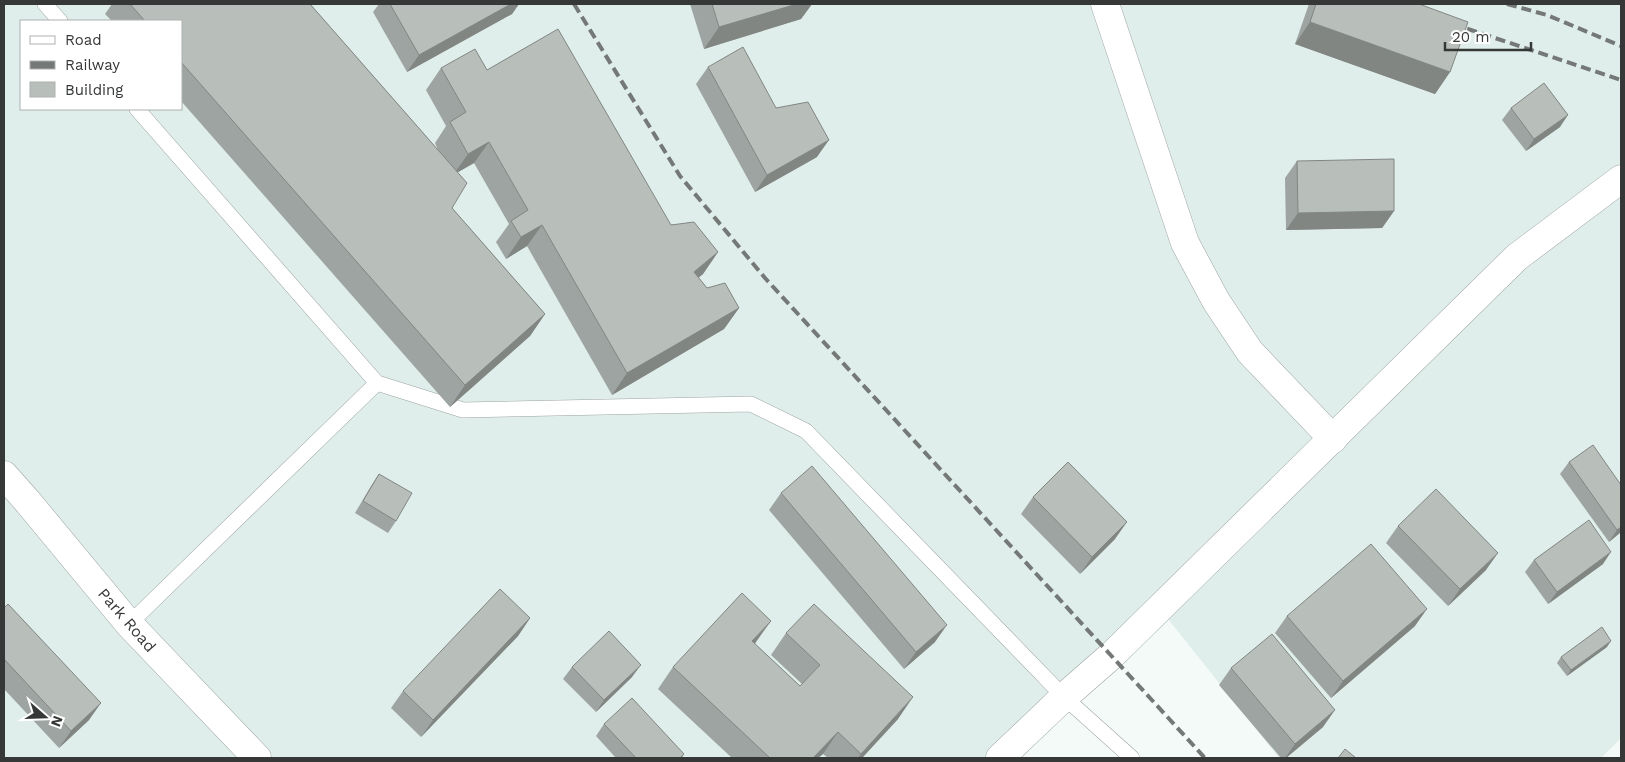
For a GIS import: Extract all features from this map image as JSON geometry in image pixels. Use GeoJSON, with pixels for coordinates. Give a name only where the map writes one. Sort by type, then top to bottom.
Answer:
{"type":"FeatureCollection","features":[{"type":"Feature","properties":{"kind":"main road"},"geometry":{"type":"LineString","coordinates":[[1105,4],[1185,243],[1216,301],[1250,352],[1333,439]]}},
{"type":"Feature","properties":{"kind":"main road"},"geometry":{"type":"LineString","coordinates":[[1000,758],[1064,696],[1112,655],[1517,257],[1621,179]]}},
{"type":"Feature","properties":{"kind":"main road","name":"Park Road"},"geometry":{"type":"LineString","coordinates":[[4,475],[128,624],[258,758]]}},
{"type":"Feature","properties":{"kind":"lane"},"geometry":{"type":"LineString","coordinates":[[45,4],[59,20]]}},
{"type":"Feature","properties":{"kind":"lane"},"geometry":{"type":"LineString","coordinates":[[138,110],[377,383],[463,410],[752,404],[806,431],[1064,696],[1132,758]]}},
{"type":"Feature","properties":{"kind":"lane"},"geometry":{"type":"LineString","coordinates":[[128,624],[377,383]]}},
{"type":"Feature","properties":{"kind":"shaded area"},"geometry":{"type":"Polygon","coordinates":[[[4,4],[1621,4],[1621,738],[1601,758],[1279,758],[1164,614],[1009,758],[4,758],[4,4]]]}},
{"type":"Feature","properties":{"kind":"building"},"geometry":{"type":"Polygon","coordinates":[[[130,4],[310,4],[467,183],[452,208],[545,314],[465,385],[182,63],[182,20],[144,20],[130,4]]]}},
{"type":"Feature","properties":{"kind":"building"},"geometry":{"type":"Polygon","coordinates":[[[390,4],[511,4],[419,55],[390,4]]]}},
{"type":"Feature","properties":{"kind":"building"},"geometry":{"type":"Polygon","coordinates":[[[712,4],[797,4],[719,27],[712,4]]]}},
{"type":"Feature","properties":{"kind":"building"},"geometry":{"type":"Polygon","coordinates":[[[1316,4],[1419,4],[1468,22],[1450,72],[1310,22],[1316,4]]]}},
{"type":"Feature","properties":{"kind":"building"},"geometry":{"type":"Polygon","coordinates":[[[558,29],[671,225],[694,222],[718,252],[694,272],[707,288],[725,283],[739,308],[627,373],[542,225],[521,237],[511,221],[528,210],[489,142],[468,154],[450,122],[466,112],[441,68],[475,49],[487,70],[558,29]]]}},
{"type":"Feature","properties":{"kind":"building"},"geometry":{"type":"Polygon","coordinates":[[[743,47],[776,108],[808,102],[829,140],[767,175],[708,67],[743,47]]]}},
{"type":"Feature","properties":{"kind":"building"},"geometry":{"type":"Polygon","coordinates":[[[1544,83],[1568,115],[1534,139],[1511,108],[1544,83]]]}},
{"type":"Feature","properties":{"kind":"building"},"geometry":{"type":"Polygon","coordinates":[[[1394,159],[1394,211],[1298,213],[1297,161],[1394,159]]]}},
{"type":"Feature","properties":{"kind":"building"},"geometry":{"type":"Polygon","coordinates":[[[1593,445],[1621,485],[1621,527],[1617,530],[1569,462],[1593,445]]]}},
{"type":"Feature","properties":{"kind":"building"},"geometry":{"type":"Polygon","coordinates":[[[1068,462],[1127,522],[1092,557],[1033,497],[1068,462]]]}},
{"type":"Feature","properties":{"kind":"building"},"geometry":{"type":"Polygon","coordinates":[[[812,466],[947,625],[916,652],[781,493],[812,466]]]}},
{"type":"Feature","properties":{"kind":"building"},"geometry":{"type":"Polygon","coordinates":[[[379,474],[412,493],[396,521],[363,501],[379,474]]]}},
{"type":"Feature","properties":{"kind":"building"},"geometry":{"type":"Polygon","coordinates":[[[1436,489],[1498,553],[1460,589],[1398,526],[1436,489]]]}},
{"type":"Feature","properties":{"kind":"building"},"geometry":{"type":"Polygon","coordinates":[[[1589,520],[1611,552],[1557,592],[1534,560],[1589,520]]]}},
{"type":"Feature","properties":{"kind":"building"},"geometry":{"type":"Polygon","coordinates":[[[1371,544],[1427,609],[1343,681],[1287,616],[1371,544]]]}},
{"type":"Feature","properties":{"kind":"building"},"geometry":{"type":"Polygon","coordinates":[[[500,589],[530,618],[433,720],[403,691],[500,589]]]}},
{"type":"Feature","properties":{"kind":"building"},"geometry":{"type":"Polygon","coordinates":[[[742,593],[771,621],[752,641],[800,686],[820,665],[786,633],[814,604],[913,697],[861,754],[838,732],[813,758],[770,758],[673,667],[742,593]]]}},
{"type":"Feature","properties":{"kind":"building"},"geometry":{"type":"Polygon","coordinates":[[[8,604],[101,703],[71,731],[4,659],[4,608],[8,604]]]}},
{"type":"Feature","properties":{"kind":"building"},"geometry":{"type":"Polygon","coordinates":[[[1602,627],[1611,641],[1571,670],[1561,657],[1602,627]]]}},
{"type":"Feature","properties":{"kind":"building"},"geometry":{"type":"Polygon","coordinates":[[[609,631],[641,665],[604,700],[572,667],[609,631]]]}},
{"type":"Feature","properties":{"kind":"building"},"geometry":{"type":"Polygon","coordinates":[[[1272,634],[1335,710],[1295,744],[1231,668],[1272,634]]]}},
{"type":"Feature","properties":{"kind":"building"},"geometry":{"type":"Polygon","coordinates":[[[632,698],[684,754],[680,758],[636,758],[604,724],[632,698]]]}},
{"type":"Feature","properties":{"kind":"building"},"geometry":{"type":"Polygon","coordinates":[[[1345,749],[1356,758],[1338,758],[1345,749]]]}},
{"type":"Feature","properties":{"kind":"railway"},"geometry":{"type":"LineString","coordinates":[[574,4],[680,176],[765,278],[1205,758]]}},
{"type":"Feature","properties":{"kind":"railway"},"geometry":{"type":"LineString","coordinates":[[1507,4],[1547,15],[1621,46]]}},
{"type":"Feature","properties":{"kind":"railway"},"geometry":{"type":"LineString","coordinates":[[1453,24],[1621,80]]}}]}
